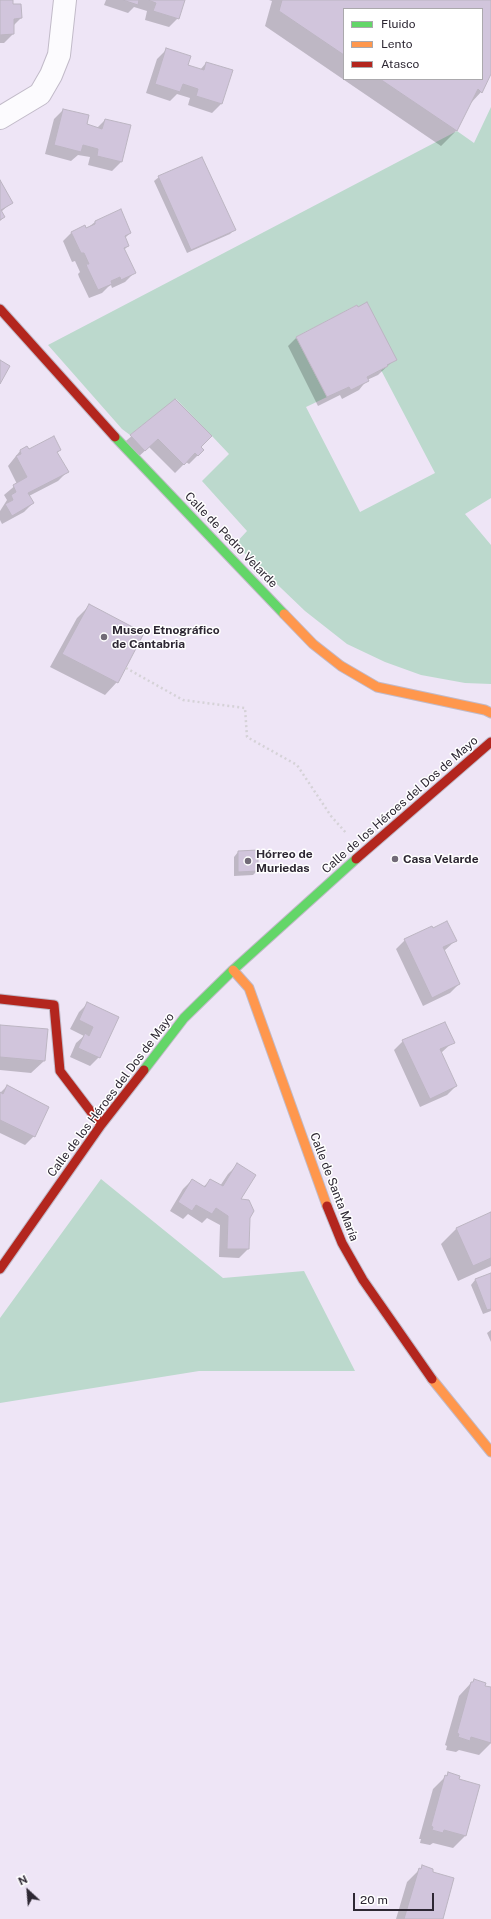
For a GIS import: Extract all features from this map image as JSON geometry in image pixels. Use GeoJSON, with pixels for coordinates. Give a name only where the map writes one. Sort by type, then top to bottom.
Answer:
{"type":"FeatureCollection","features":[{"type":"Feature","properties":{"kind":"street"},"geometry":{"type":"LineString","coordinates":[[0,118],[40,94],[59,55],[65,0]]}},
{"type":"Feature","properties":{"kind":"street","name":"Calle de Pedro Velarde"},"geometry":{"type":"LineString","coordinates":[[0,309],[116,438],[313,644],[341,666],[377,687],[404,694],[485,710],[491,713]]}},
{"type":"Feature","properties":{"kind":"street","name":"Calle de los Héroes del Dos de Mayo"},"geometry":{"type":"LineString","coordinates":[[0,1269],[101,1125],[184,1018],[233,970],[364,852],[491,742]]}},
{"type":"Feature","properties":{"kind":"street","name":"Calle de Santa María"},"geometry":{"type":"LineString","coordinates":[[233,970],[249,988],[325,1201],[342,1243],[363,1280],[425,1369],[491,1452]]}},
{"type":"Feature","properties":{"kind":"street"},"geometry":{"type":"LineString","coordinates":[[0,999],[54,1005],[60,1071],[101,1125]]}},
{"type":"Feature","properties":{"kind":"path"},"geometry":{"type":"LineString","coordinates":[[126,668],[183,700],[245,708],[248,737],[297,765],[331,816],[364,852]]}},
{"type":"Feature","properties":{"kind":"green space"},"geometry":{"type":"Polygon","coordinates":[[[491,107],[491,498],[465,514],[491,545],[491,684],[465,683],[421,675],[385,662],[347,644],[305,611],[235,544],[247,531],[202,481],[229,454],[176,399],[130,435],[122,429],[48,345],[457,131],[474,143],[491,107]],[[357,305],[296,337],[327,397],[306,407],[360,512],[435,473],[381,370],[388,366],[357,305]]]}},
{"type":"Feature","properties":{"kind":"green space"},"geometry":{"type":"Polygon","coordinates":[[[101,1179],[223,1278],[304,1271],[355,1371],[199,1371],[0,1403],[0,1318],[101,1179]]]}},
{"type":"Feature","properties":{"kind":"building"},"geometry":{"type":"Polygon","coordinates":[[[0,0],[13,0],[13,4],[21,4],[22,18],[14,19],[14,34],[0,35],[0,0]]]}},
{"type":"Feature","properties":{"kind":"building"},"geometry":{"type":"Polygon","coordinates":[[[123,0],[139,0],[138,5],[123,0]]]}},
{"type":"Feature","properties":{"kind":"building"},"geometry":{"type":"Polygon","coordinates":[[[148,0],[185,0],[179,19],[153,11],[156,3],[148,0]]]}},
{"type":"Feature","properties":{"kind":"building"},"geometry":{"type":"Polygon","coordinates":[[[282,0],[491,0],[491,74],[482,93],[478,89],[457,131],[381,80],[483,80],[483,8],[343,8],[343,54],[279,11],[282,0]]]}},
{"type":"Feature","properties":{"kind":"building"},"geometry":{"type":"Polygon","coordinates":[[[166,48],[191,56],[188,65],[204,70],[206,62],[233,70],[222,104],[196,96],[198,89],[183,84],[180,92],[155,84],[166,48]]]}},
{"type":"Feature","properties":{"kind":"building"},"geometry":{"type":"Polygon","coordinates":[[[63,109],[89,115],[87,124],[102,129],[105,119],[131,125],[122,162],[97,156],[98,149],[83,145],[81,152],[54,145],[63,109]]]}},
{"type":"Feature","properties":{"kind":"building"},"geometry":{"type":"Polygon","coordinates":[[[202,157],[236,230],[191,250],[158,176],[202,157]]]}},
{"type":"Feature","properties":{"kind":"building"},"geometry":{"type":"Polygon","coordinates":[[[0,180],[13,203],[1,210],[5,217],[0,220],[0,180]]]}},
{"type":"Feature","properties":{"kind":"building"},"geometry":{"type":"Polygon","coordinates":[[[121,209],[131,233],[125,236],[129,246],[124,248],[136,273],[121,280],[120,277],[111,281],[112,284],[98,290],[87,267],[86,264],[89,264],[84,253],[81,253],[71,232],[85,225],[86,228],[95,224],[95,221],[121,209]]]}},
{"type":"Feature","properties":{"kind":"building"},"geometry":{"type":"Polygon","coordinates":[[[367,302],[397,360],[367,377],[369,381],[351,390],[349,387],[327,397],[296,337],[357,305],[358,307],[367,302]]]}},
{"type":"Feature","properties":{"kind":"building"},"geometry":{"type":"Polygon","coordinates":[[[0,360],[10,366],[0,384],[0,360]]]}},
{"type":"Feature","properties":{"kind":"building"},"geometry":{"type":"Polygon","coordinates":[[[175,399],[212,436],[201,447],[204,450],[198,456],[195,453],[184,465],[158,439],[145,451],[130,435],[175,399]]]}},
{"type":"Feature","properties":{"kind":"building"},"geometry":{"type":"Polygon","coordinates":[[[54,436],[61,450],[57,452],[69,472],[28,493],[34,503],[12,516],[5,504],[13,500],[11,495],[16,492],[13,485],[27,477],[16,456],[21,454],[20,450],[27,446],[29,449],[54,436]]]}},
{"type":"Feature","properties":{"kind":"building","name":"Museo Etnográfico de Cantabria"},"geometry":{"type":"Polygon","coordinates":[[[89,604],[144,633],[118,683],[62,654],[89,604]]]}},
{"type":"Feature","properties":{"kind":"building","name":"Hórreo de Muriedas"},"geometry":{"type":"Polygon","coordinates":[[[258,850],[258,871],[238,872],[238,851],[258,850]]]}},
{"type":"Feature","properties":{"kind":"building"},"geometry":{"type":"Polygon","coordinates":[[[447,921],[457,941],[443,947],[460,984],[432,998],[404,939],[447,921]]]}},
{"type":"Feature","properties":{"kind":"building"},"geometry":{"type":"Polygon","coordinates":[[[87,1002],[119,1017],[100,1058],[78,1048],[85,1033],[89,1036],[93,1027],[79,1020],[87,1002]]]}},
{"type":"Feature","properties":{"kind":"building"},"geometry":{"type":"Polygon","coordinates":[[[445,1022],[455,1043],[440,1049],[457,1086],[430,1099],[402,1040],[445,1022]]]}},
{"type":"Feature","properties":{"kind":"building"},"geometry":{"type":"Polygon","coordinates":[[[0,1025],[48,1029],[45,1061],[0,1057],[0,1025]]]}},
{"type":"Feature","properties":{"kind":"building"},"geometry":{"type":"Polygon","coordinates":[[[7,1085],[49,1107],[35,1137],[0,1120],[0,1092],[3,1094],[7,1085]]]}},
{"type":"Feature","properties":{"kind":"building"},"geometry":{"type":"Polygon","coordinates":[[[237,1163],[256,1175],[241,1199],[249,1200],[254,1211],[250,1218],[249,1249],[227,1249],[228,1216],[216,1208],[212,1214],[196,1205],[192,1211],[178,1202],[192,1179],[205,1187],[210,1179],[223,1186],[237,1163]]]}},
{"type":"Feature","properties":{"kind":"building"},"geometry":{"type":"Polygon","coordinates":[[[491,1212],[491,1258],[473,1266],[456,1228],[491,1212]]]}},
{"type":"Feature","properties":{"kind":"building"},"geometry":{"type":"Polygon","coordinates":[[[491,1273],[491,1309],[487,1310],[475,1279],[491,1273]]]}},
{"type":"Feature","properties":{"kind":"building"},"geometry":{"type":"Polygon","coordinates":[[[474,1679],[486,1683],[485,1686],[491,1687],[491,1743],[471,1737],[470,1741],[458,1737],[459,1734],[457,1733],[471,1682],[473,1682],[474,1679]]]}},
{"type":"Feature","properties":{"kind":"building"},"geometry":{"type":"Polygon","coordinates":[[[448,1772],[460,1776],[459,1779],[480,1785],[466,1836],[444,1830],[443,1833],[432,1830],[433,1827],[431,1826],[445,1775],[447,1776],[448,1772]]]}},
{"type":"Feature","properties":{"kind":"building"},"geometry":{"type":"Polygon","coordinates":[[[422,1865],[433,1869],[433,1872],[454,1878],[443,1919],[404,1919],[419,1868],[421,1869],[422,1865]]]}},
{"type":"Feature","properties":{"kind":"traffic: fast"},"geometry":{"type":"LineString","coordinates":[[115,437],[284,614]]}},
{"type":"Feature","properties":{"kind":"traffic: fast"},"geometry":{"type":"LineString","coordinates":[[144,1070],[184,1018],[233,970],[356,859]]}},
{"type":"Feature","properties":{"kind":"traffic: slow"},"geometry":{"type":"LineString","coordinates":[[284,614],[313,644],[341,666],[377,687],[485,710],[491,713]]}},
{"type":"Feature","properties":{"kind":"traffic: slow"},"geometry":{"type":"LineString","coordinates":[[233,970],[249,988],[327,1206]]}},
{"type":"Feature","properties":{"kind":"traffic: slow"},"geometry":{"type":"LineString","coordinates":[[432,1379],[491,1452]]}},
{"type":"Feature","properties":{"kind":"traffic: jam"},"geometry":{"type":"LineString","coordinates":[[0,309],[115,437]]}},
{"type":"Feature","properties":{"kind":"traffic: jam"},"geometry":{"type":"LineString","coordinates":[[356,859],[491,742]]}},
{"type":"Feature","properties":{"kind":"traffic: jam"},"geometry":{"type":"LineString","coordinates":[[0,999],[54,1005],[60,1071],[101,1125]]}},
{"type":"Feature","properties":{"kind":"traffic: jam"},"geometry":{"type":"LineString","coordinates":[[0,1269],[101,1125],[144,1070]]}},
{"type":"Feature","properties":{"kind":"traffic: jam"},"geometry":{"type":"LineString","coordinates":[[327,1206],[342,1243],[363,1280],[432,1379]]}},
{"type":"Feature","properties":{"kind":"place","name":"Museo Etnográfico de Cantabria"},"geometry":{"type":"Point","coordinates":[104,637]}},
{"type":"Feature","properties":{"kind":"place","name":"Casa Velarde"},"geometry":{"type":"Point","coordinates":[395,859]}},
{"type":"Feature","properties":{"kind":"place","name":"Hórreo de Muriedas"},"geometry":{"type":"Point","coordinates":[248,861]}}]}
